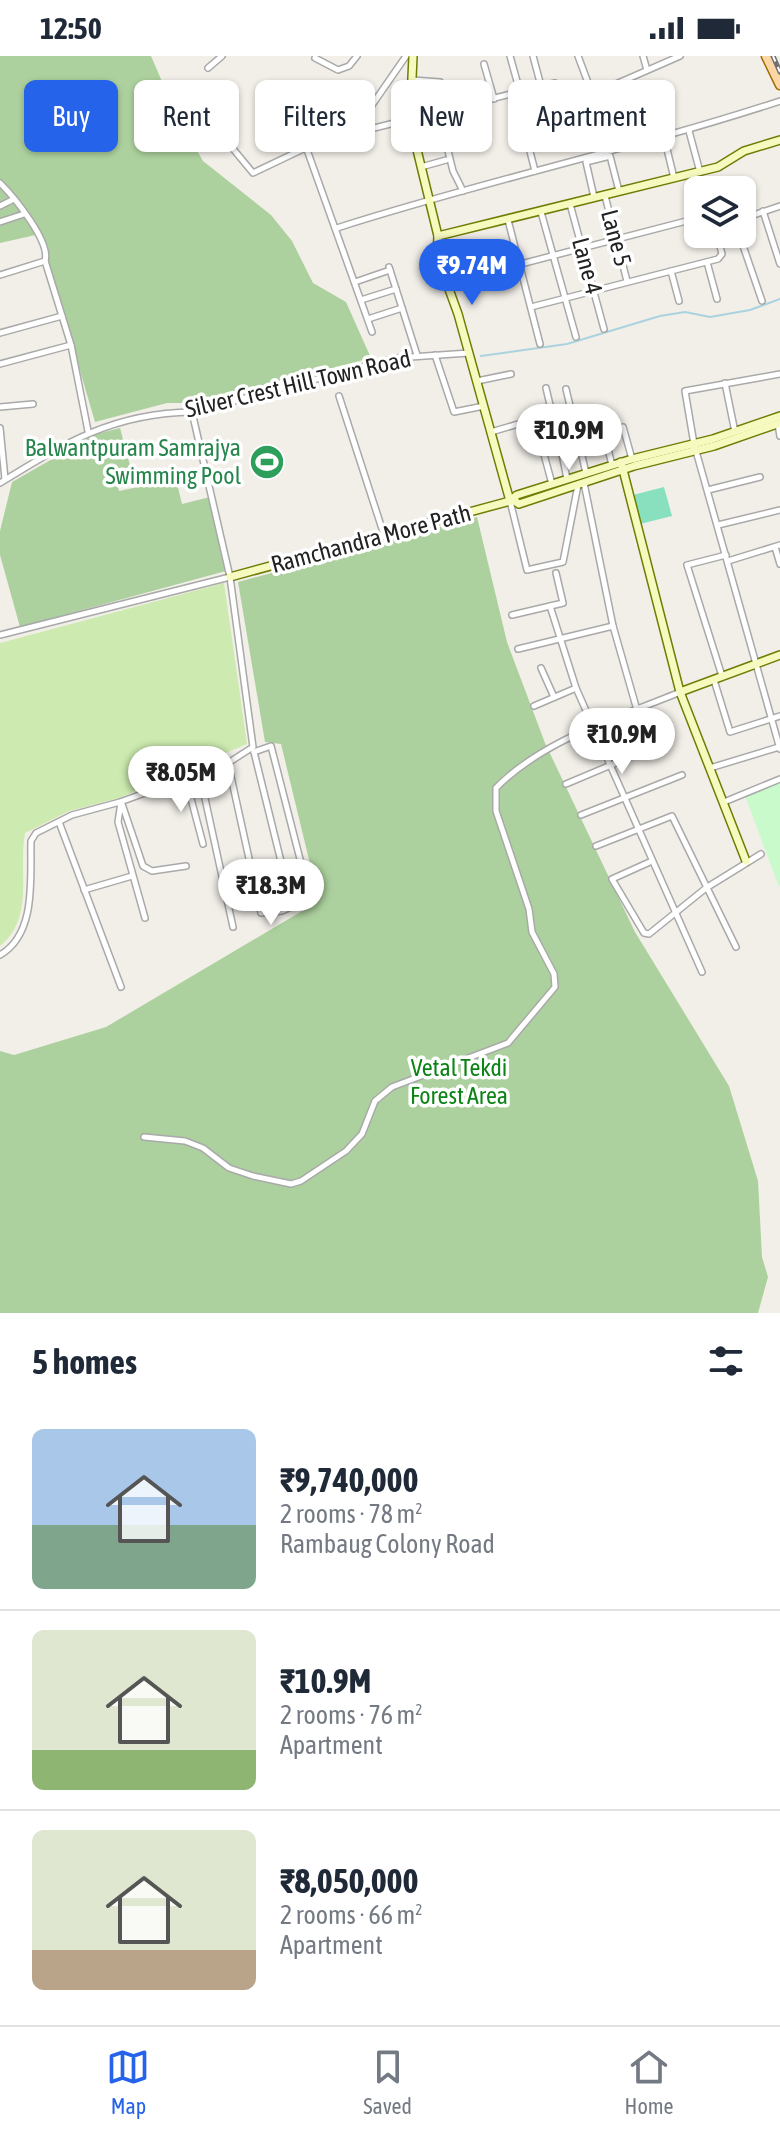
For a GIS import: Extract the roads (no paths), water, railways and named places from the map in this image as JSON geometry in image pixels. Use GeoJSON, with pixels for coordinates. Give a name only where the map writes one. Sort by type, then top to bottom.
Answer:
{"type":"FeatureCollection","features":[{"type":"Feature","properties":{"kind":"main road"},"geometry":{"type":"LineString","coordinates":[[766,56],[780,85]]}},
{"type":"Feature","properties":{"kind":"street"},"geometry":{"type":"LineString","coordinates":[[208,68],[222,56]]}},
{"type":"Feature","properties":{"kind":"street"},"geometry":{"type":"LineString","coordinates":[[315,58],[338,70],[349,66],[357,56]]}},
{"type":"Feature","properties":{"kind":"street"},"geometry":{"type":"LineString","coordinates":[[375,101],[406,56]]}},
{"type":"Feature","properties":{"kind":"street"},"geometry":{"type":"LineString","coordinates":[[411,80],[413,56]]}},
{"type":"Feature","properties":{"kind":"street"},"geometry":{"type":"LineString","coordinates":[[510,56],[515,80]]}},
{"type":"Feature","properties":{"kind":"street"},"geometry":{"type":"LineString","coordinates":[[533,56],[539,80]]}},
{"type":"Feature","properties":{"kind":"street"},"geometry":{"type":"LineString","coordinates":[[578,56],[587,80]]}},
{"type":"Feature","properties":{"kind":"street"},"geometry":{"type":"LineString","coordinates":[[643,56],[647,70]]}},
{"type":"Feature","properties":{"kind":"street"},"geometry":{"type":"LineString","coordinates":[[625,80],[680,56]]}},
{"type":"Feature","properties":{"kind":"street"},"geometry":{"type":"LineString","coordinates":[[484,64],[494,99],[508,96]]}},
{"type":"Feature","properties":{"kind":"street"},"geometry":{"type":"LineString","coordinates":[[337,228],[689,131],[780,101]]}},
{"type":"Feature","properties":{"kind":"street"},"geometry":{"type":"LineString","coordinates":[[689,131],[700,172]]}},
{"type":"Feature","properties":{"kind":"street"},"geometry":{"type":"LineString","coordinates":[[438,236],[700,172],[780,140]]}},
{"type":"Feature","properties":{"kind":"street"},"geometry":{"type":"LineString","coordinates":[[233,152],[250,173],[295,152]]}},
{"type":"Feature","properties":{"kind":"street"},"geometry":{"type":"LineString","coordinates":[[308,152],[372,332]]}},
{"type":"Feature","properties":{"kind":"street"},"geometry":{"type":"LineString","coordinates":[[417,152],[438,236],[437,256],[469,353],[527,570],[563,562],[584,481]]}},
{"type":"Feature","properties":{"kind":"street"},"geometry":{"type":"LineString","coordinates":[[448,152],[463,191]]}},
{"type":"Feature","properties":{"kind":"street"},"geometry":{"type":"LineString","coordinates":[[531,152],[535,171]]}},
{"type":"Feature","properties":{"kind":"street"},"geometry":{"type":"LineString","coordinates":[[668,152],[674,178]]}},
{"type":"Feature","properties":{"kind":"street"},"geometry":{"type":"LineString","coordinates":[[595,198],[586,162],[610,156],[619,192]]}},
{"type":"Feature","properties":{"kind":"street"},"geometry":{"type":"LineString","coordinates":[[421,167],[446,160]]}},
{"type":"Feature","properties":{"kind":"street"},"geometry":{"type":"LineString","coordinates":[[0,183],[46,249],[45,261],[71,345],[88,431]]}},
{"type":"Feature","properties":{"kind":"street","name":"Lane 5"},"geometry":{"type":"LineString","coordinates":[[605,196],[627,281]]}},
{"type":"Feature","properties":{"kind":"street"},"geometry":{"type":"LineString","coordinates":[[0,206],[14,199]]}},
{"type":"Feature","properties":{"kind":"street","name":"Lane 4"},"geometry":{"type":"LineString","coordinates":[[570,204],[604,329]]}},
{"type":"Feature","properties":{"kind":"street"},"geometry":{"type":"LineString","coordinates":[[756,214],[780,206]]}},
{"type":"Feature","properties":{"kind":"street"},"geometry":{"type":"LineString","coordinates":[[763,211],[780,264]]}},
{"type":"Feature","properties":{"kind":"street"},"geometry":{"type":"LineString","coordinates":[[541,212],[576,337]]}},
{"type":"Feature","properties":{"kind":"street"},"geometry":{"type":"LineString","coordinates":[[0,222],[24,214]]}},
{"type":"Feature","properties":{"kind":"street"},"geometry":{"type":"LineString","coordinates":[[508,220],[540,344]]}},
{"type":"Feature","properties":{"kind":"street"},"geometry":{"type":"LineString","coordinates":[[490,272],[684,222]]}},
{"type":"Feature","properties":{"kind":"street"},"geometry":{"type":"LineString","coordinates":[[531,307],[707,262],[722,256],[720,248]]}},
{"type":"Feature","properties":{"kind":"street"},"geometry":{"type":"LineString","coordinates":[[744,248],[762,301]]}},
{"type":"Feature","properties":{"kind":"street"},"geometry":{"type":"LineString","coordinates":[[0,275],[45,261]]}},
{"type":"Feature","properties":{"kind":"street"},"geometry":{"type":"LineString","coordinates":[[707,262],[717,299]]}},
{"type":"Feature","properties":{"kind":"street"},"geometry":{"type":"LineString","coordinates":[[355,282],[389,268],[417,355]]}},
{"type":"Feature","properties":{"kind":"street"},"geometry":{"type":"LineString","coordinates":[[671,271],[679,301]]}},
{"type":"Feature","properties":{"kind":"street"},"geometry":{"type":"LineString","coordinates":[[361,300],[396,289]]}},
{"type":"Feature","properties":{"kind":"street"},"geometry":{"type":"LineString","coordinates":[[368,319],[402,308]]}},
{"type":"Feature","properties":{"kind":"street"},"geometry":{"type":"LineString","coordinates":[[0,333],[62,316]]}},
{"type":"Feature","properties":{"kind":"street"},"geometry":{"type":"LineString","coordinates":[[0,364],[71,345]]}},
{"type":"Feature","properties":{"kind":"street","name":"Silver Crest Hill Town Road"},"geometry":{"type":"LineString","coordinates":[[3,481],[88,431],[158,412],[192,412],[417,355],[469,353]]}},
{"type":"Feature","properties":{"kind":"street"},"geometry":{"type":"LineString","coordinates":[[435,355],[454,412],[484,406]]}},
{"type":"Feature","properties":{"kind":"street"},"geometry":{"type":"LineString","coordinates":[[477,381],[511,374]]}},
{"type":"Feature","properties":{"kind":"street"},"geometry":{"type":"LineString","coordinates":[[710,768],[780,748],[696,447],[685,391],[780,374]]}},
{"type":"Feature","properties":{"kind":"street"},"geometry":{"type":"LineString","coordinates":[[725,383],[735,433]]}},
{"type":"Feature","properties":{"kind":"street"},"geometry":{"type":"LineString","coordinates":[[546,388],[559,443],[577,439]]}},
{"type":"Feature","properties":{"kind":"street"},"geometry":{"type":"LineString","coordinates":[[566,389],[613,626],[637,710]]}},
{"type":"Feature","properties":{"kind":"street"},"geometry":{"type":"LineString","coordinates":[[339,396],[384,535]]}},
{"type":"Feature","properties":{"kind":"street"},"geometry":{"type":"LineString","coordinates":[[0,407],[33,404]]}},
{"type":"Feature","properties":{"kind":"street"},"geometry":{"type":"LineString","coordinates":[[192,412],[230,577],[253,749],[292,906]]}},
{"type":"Feature","properties":{"kind":"street"},"geometry":{"type":"LineString","coordinates":[[573,419],[597,414],[612,465]]}},
{"type":"Feature","properties":{"kind":"street"},"geometry":{"type":"LineString","coordinates":[[779,421],[780,436]]}},
{"type":"Feature","properties":{"kind":"street","name":"Ramchandra More Path"},"geometry":{"type":"LineString","coordinates":[[230,577],[511,501],[517,495],[567,479],[584,481],[612,465],[622,466],[632,459],[696,447],[779,421]]}},
{"type":"Feature","properties":{"kind":"street","name":"Ramchandra More Path"},"geometry":{"type":"LineString","coordinates":[[511,501],[519,504],[622,466],[779,421]]}},
{"type":"Feature","properties":{"kind":"street"},"geometry":{"type":"LineString","coordinates":[[491,432],[525,422]]}},
{"type":"Feature","properties":{"kind":"street"},"geometry":{"type":"LineString","coordinates":[[623,427],[632,459]]}},
{"type":"Feature","properties":{"kind":"street"},"geometry":{"type":"LineString","coordinates":[[0,428],[3,481]]}},
{"type":"Feature","properties":{"kind":"street"},"geometry":{"type":"LineString","coordinates":[[542,447],[552,484]]}},
{"type":"Feature","properties":{"kind":"street"},"geometry":{"type":"LineString","coordinates":[[562,454],[567,479]]}},
{"type":"Feature","properties":{"kind":"street"},"geometry":{"type":"LineString","coordinates":[[622,466],[680,692],[746,861]]}},
{"type":"Feature","properties":{"kind":"street"},"geometry":{"type":"LineString","coordinates":[[708,490],[760,477]]}},
{"type":"Feature","properties":{"kind":"street"},"geometry":{"type":"LineString","coordinates":[[718,525],[780,510]]}},
{"type":"Feature","properties":{"kind":"street"},"geometry":{"type":"LineString","coordinates":[[780,564],[778,546],[687,565],[730,732],[780,716]]}},
{"type":"Feature","properties":{"kind":"street"},"geometry":{"type":"LineString","coordinates":[[512,615],[563,603],[556,573]]}},
{"type":"Feature","properties":{"kind":"street"},"geometry":{"type":"LineString","coordinates":[[0,635],[230,577]]}},
{"type":"Feature","properties":{"kind":"street"},"geometry":{"type":"LineString","coordinates":[[550,606],[576,688],[702,972]]}},
{"type":"Feature","properties":{"kind":"street"},"geometry":{"type":"LineString","coordinates":[[518,649],[613,626]]}},
{"type":"Feature","properties":{"kind":"street"},"geometry":{"type":"LineString","coordinates":[[144,1137],[185,1141],[203,1148],[229,1168],[291,1184],[314,1176],[346,1151],[362,1134],[375,1101],[392,1087],[508,1043],[555,987],[554,974],[532,932],[529,909],[496,811],[496,788],[512,772],[537,756],[593,728],[780,655]]}},
{"type":"Feature","properties":{"kind":"street"},"geometry":{"type":"LineString","coordinates":[[541,668],[554,697]]}},
{"type":"Feature","properties":{"kind":"street"},"geometry":{"type":"LineString","coordinates":[[534,706],[576,688]]}},
{"type":"Feature","properties":{"kind":"street"},"geometry":{"type":"LineString","coordinates":[[566,784],[668,741]]}},
{"type":"Feature","properties":{"kind":"street"},"geometry":{"type":"LineString","coordinates":[[0,955],[17,940],[29,909],[32,838],[59,822],[228,763],[253,749],[271,746],[310,898],[261,913],[228,763]]}},
{"type":"Feature","properties":{"kind":"street"},"geometry":{"type":"LineString","coordinates":[[199,771],[233,927]]}},
{"type":"Feature","properties":{"kind":"street"},"geometry":{"type":"LineString","coordinates":[[581,815],[682,775]]}},
{"type":"Feature","properties":{"kind":"street"},"geometry":{"type":"LineString","coordinates":[[185,776],[203,844]]}},
{"type":"Feature","properties":{"kind":"street"},"geometry":{"type":"LineString","coordinates":[[724,802],[780,779]]}},
{"type":"Feature","properties":{"kind":"street"},"geometry":{"type":"LineString","coordinates":[[121,802],[143,866],[152,871],[186,866]]}},
{"type":"Feature","properties":{"kind":"street"},"geometry":{"type":"LineString","coordinates":[[121,802],[118,822],[145,918]]}},
{"type":"Feature","properties":{"kind":"street"},"geometry":{"type":"LineString","coordinates":[[596,846],[672,816],[736,947]]}},
{"type":"Feature","properties":{"kind":"street"},"geometry":{"type":"LineString","coordinates":[[59,822],[121,987]]}},
{"type":"Feature","properties":{"kind":"street"},"geometry":{"type":"LineString","coordinates":[[652,861],[612,879],[644,933],[676,913],[706,888],[761,854]]}},
{"type":"Feature","properties":{"kind":"street"},"geometry":{"type":"LineString","coordinates":[[84,890],[132,876]]}},
{"type":"Feature","properties":{"kind":"waterway"},"geometry":{"type":"LineString","coordinates":[[481,356],[567,344],[660,316],[685,312],[710,317],[750,310],[780,299]]}},
{"type":"Feature","properties":{"kind":"railway"},"geometry":{"type":"LineString","coordinates":[[773,56],[780,72]]}},
{"type":"Feature","properties":{"kind":"place","name":"Balwantpuram Samrajya Swimming Pool"},"geometry":{"type":"Point","coordinates":[267,462]}},
{"type":"Feature","properties":{"kind":"park label","name":"Vetal Tekdi Forest Area"},"geometry":{"type":"Point","coordinates":[459,1082]}}]}
